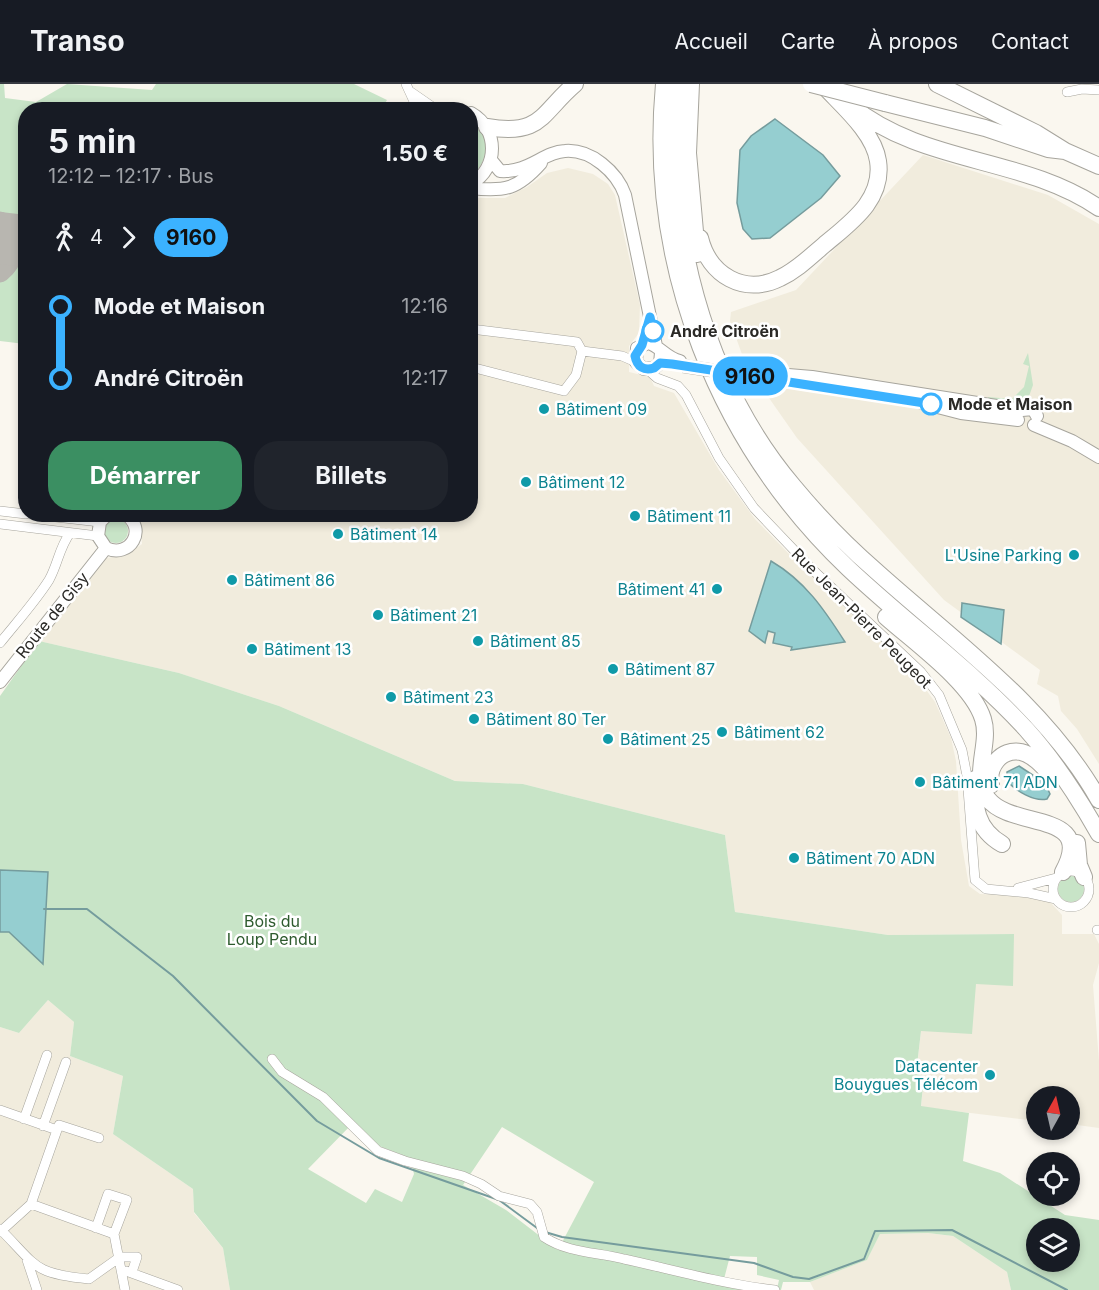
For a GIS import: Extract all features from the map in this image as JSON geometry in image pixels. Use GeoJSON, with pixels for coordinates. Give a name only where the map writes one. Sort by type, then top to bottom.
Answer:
{"type":"FeatureCollection","features":[{"type":"Feature","properties":{"kind":"highway"},"geometry":{"type":"LineString","coordinates":[[487,127],[519,130],[534,125],[575,84]]}},
{"type":"Feature","properties":{"kind":"highway"},"geometry":{"type":"LineString","coordinates":[[664,84],[661,123],[663,190],[669,236],[687,312],[726,407],[798,525],[844,577],[963,688],[975,703],[984,720],[985,736],[981,775],[987,796],[1003,810],[1058,828],[1066,834],[1071,848],[1069,860],[1059,875]]}},
{"type":"Feature","properties":{"kind":"highway"},"geometry":{"type":"LineString","coordinates":[[678,84],[675,141],[678,198],[688,262],[703,318],[727,378],[760,439],[793,487],[837,534],[1017,697],[1060,745],[1099,800]]}},
{"type":"Feature","properties":{"kind":"highway"},"geometry":{"type":"LineString","coordinates":[[691,84],[688,153],[697,255],[718,341],[748,406],[774,448],[837,534]]}},
{"type":"Feature","properties":{"kind":"highway"},"geometry":{"type":"LineString","coordinates":[[811,84],[985,128],[1048,149],[1065,151]]}},
{"type":"Feature","properties":{"kind":"highway"},"geometry":{"type":"LineString","coordinates":[[692,201],[707,258],[723,276],[747,285],[772,282],[790,273],[855,219],[869,201],[876,186],[879,168],[876,153],[866,135],[823,84]]}},
{"type":"Feature","properties":{"kind":"highway"},"geometry":{"type":"LineString","coordinates":[[823,84],[863,116],[896,135],[941,151],[1044,179],[1067,188],[1099,208]]}},
{"type":"Feature","properties":{"kind":"highway"},"geometry":{"type":"LineString","coordinates":[[937,84],[1036,133],[1065,151],[1099,166]]}},
{"type":"Feature","properties":{"kind":"highway"},"geometry":{"type":"LineString","coordinates":[[774,484],[831,551],[969,673],[1028,731],[1078,796],[1099,834]]}},
{"type":"Feature","properties":{"kind":"highway"},"geometry":{"type":"LineString","coordinates":[[963,688],[974,712],[978,729],[976,813],[986,832],[1002,844]]}},
{"type":"Feature","properties":{"kind":"highway"},"geometry":{"type":"LineString","coordinates":[[1084,877],[1079,865],[1076,837],[1070,828],[1059,821],[1006,802],[995,793],[990,776],[998,759],[1015,752],[1037,760],[1064,791],[1099,844]]}},
{"type":"Feature","properties":{"kind":"street"},"geometry":{"type":"LineString","coordinates":[[408,88],[414,102]]}},
{"type":"Feature","properties":{"kind":"street"},"geometry":{"type":"LineString","coordinates":[[408,88],[426,102]]}},
{"type":"Feature","properties":{"kind":"street"},"geometry":{"type":"LineString","coordinates":[[1067,92],[1082,88],[1099,90]]}},
{"type":"Feature","properties":{"kind":"street"},"geometry":{"type":"LineString","coordinates":[[478,119],[487,127],[493,143],[491,160],[484,174],[478,180]]}},
{"type":"Feature","properties":{"kind":"street"},"geometry":{"type":"LineString","coordinates":[[491,160],[500,171],[513,172],[564,151],[577,152],[603,164],[622,185],[657,359]]}},
{"type":"Feature","properties":{"kind":"street"},"geometry":{"type":"LineString","coordinates":[[478,187],[499,191],[512,187],[528,178],[543,160]]}},
{"type":"Feature","properties":{"kind":"street"},"geometry":{"type":"LineString","coordinates":[[642,345],[650,317]]}},
{"type":"Feature","properties":{"kind":"street"},"geometry":{"type":"LineString","coordinates":[[478,330],[577,342],[582,351],[576,375],[564,391],[478,370]]}},
{"type":"Feature","properties":{"kind":"street"},"geometry":{"type":"LineString","coordinates":[[636,362],[635,352],[648,343],[657,359]]}},
{"type":"Feature","properties":{"kind":"street"},"geometry":{"type":"LineString","coordinates":[[582,351],[622,356],[636,362],[657,359],[1020,415],[1025,426],[1036,420],[1099,457]]}},
{"type":"Feature","properties":{"kind":"street","name":"Rue Jean-Pierre Peugeot"},"geometry":{"type":"LineString","coordinates":[[657,359],[665,381],[678,386],[686,395],[719,458],[754,508],[814,571],[921,672],[939,695],[962,750],[967,776],[975,880],[986,889],[1056,899]]}},
{"type":"Feature","properties":{"kind":"street"},"geometry":{"type":"LineString","coordinates":[[0,511],[18,513]]}},
{"type":"Feature","properties":{"kind":"street"},"geometry":{"type":"LineString","coordinates":[[98,536],[103,522]]}},
{"type":"Feature","properties":{"kind":"street"},"geometry":{"type":"LineString","coordinates":[[98,536],[106,548],[123,550],[133,542],[136,530],[132,522]]}},
{"type":"Feature","properties":{"kind":"street"},"geometry":{"type":"LineString","coordinates":[[0,524],[98,536]]}},
{"type":"Feature","properties":{"kind":"street"},"geometry":{"type":"LineString","coordinates":[[0,643],[48,580],[58,561],[60,545],[70,533]]}},
{"type":"Feature","properties":{"kind":"street","name":"Route de Gisy"},"geometry":{"type":"LineString","coordinates":[[0,682],[106,548]]}},
{"type":"Feature","properties":{"kind":"street"},"geometry":{"type":"LineString","coordinates":[[1010,891],[1059,875],[1074,871],[1084,877],[1088,894],[1081,903],[1069,906],[1056,899],[1053,889],[1059,875]]}},
{"type":"Feature","properties":{"kind":"street"},"geometry":{"type":"LineString","coordinates":[[24,1119],[47,1055]]}},
{"type":"Feature","properties":{"kind":"street"},"geometry":{"type":"LineString","coordinates":[[272,1059],[282,1072],[323,1097],[378,1150],[405,1161],[463,1176],[499,1196],[530,1204],[537,1212],[544,1237],[559,1247],[601,1253],[707,1279],[775,1290]]}},
{"type":"Feature","properties":{"kind":"street"},"geometry":{"type":"LineString","coordinates":[[43,1125],[66,1062]]}},
{"type":"Feature","properties":{"kind":"street"},"geometry":{"type":"LineString","coordinates":[[0,1110],[57,1130]]}},
{"type":"Feature","properties":{"kind":"street"},"geometry":{"type":"LineString","coordinates":[[99,1138],[59,1125],[31,1204],[0,1230],[27,1260],[50,1274],[92,1278],[120,1257],[137,1257],[127,1271],[125,1290]]}},
{"type":"Feature","properties":{"kind":"street"},"geometry":{"type":"LineString","coordinates":[[96,1228],[108,1194],[127,1200],[114,1234],[120,1257],[127,1271],[177,1290]]}},
{"type":"Feature","properties":{"kind":"street"},"geometry":{"type":"LineString","coordinates":[[31,1204],[114,1234]]}},
{"type":"Feature","properties":{"kind":"street"},"geometry":{"type":"LineString","coordinates":[[27,1260],[38,1288],[50,1274]]}},
{"type":"Feature","properties":{"kind":"street"},"geometry":{"type":"LineString","coordinates":[[80,1290],[81,1278]]}},
{"type":"Feature","properties":{"kind":"shaded area"},"geometry":{"type":"Polygon","coordinates":[[[923,155],[1048,195],[1099,224],[1099,764],[1077,729],[1061,711],[1058,696],[1037,684],[1040,670],[944,600],[797,438],[769,398],[757,396],[730,321],[731,312],[796,290],[923,155]]]}},
{"type":"Feature","properties":{"kind":"shaded area"},"geometry":{"type":"Polygon","coordinates":[[[568,168],[593,174],[608,184],[615,195],[640,305],[639,333],[629,346],[629,372],[650,377],[654,386],[674,393],[719,470],[755,519],[913,672],[935,702],[951,738],[956,761],[961,840],[969,886],[980,894],[1033,896],[1050,902],[1062,915],[1062,934],[1094,934],[1099,944],[1099,963],[1093,985],[1099,1061],[1099,1128],[1080,1125],[1080,1086],[1026,1086],[1026,1120],[921,1107],[924,1077],[916,1075],[921,1031],[976,984],[1013,934],[888,935],[735,912],[725,835],[523,784],[455,781],[279,706],[179,673],[39,641],[106,558],[126,555],[142,544],[140,522],[478,522],[478,198],[505,198],[527,187],[547,173],[568,168]]]}},
{"type":"Feature","properties":{"kind":"shaded area"},"geometry":{"type":"Polygon","coordinates":[[[48,1000],[74,1022],[70,1056],[123,1076],[113,1134],[193,1189],[194,1213],[223,1248],[230,1290],[0,1290],[0,1027],[19,1033],[48,1000]]]}},
{"type":"Feature","properties":{"kind":"shaded area"},"geometry":{"type":"Polygon","coordinates":[[[928,1233],[953,1236],[1007,1272],[1011,1290],[814,1290],[810,1282],[867,1260],[880,1234],[928,1233]]]}},
{"type":"Feature","properties":{"kind":"green space"},"geometry":{"type":"Polygon","coordinates":[[[0,84],[4,84],[5,98],[36,102],[18,102],[18,343],[0,341],[0,84]]]}},
{"type":"Feature","properties":{"kind":"green space"},"geometry":{"type":"Polygon","coordinates":[[[67,84],[152,90],[156,84],[354,84],[387,100],[386,102],[36,102],[67,84]]]}},
{"type":"Feature","properties":{"kind":"green space"},"geometry":{"type":"Polygon","coordinates":[[[478,126],[486,148],[478,169],[478,126]]]}},
{"type":"Feature","properties":{"kind":"green space"},"geometry":{"type":"Polygon","coordinates":[[[1028,353],[1033,385],[1028,399],[1018,404],[988,401],[988,397],[1012,399],[1024,387],[1029,366],[1023,364],[1028,353]]]}},
{"type":"Feature","properties":{"kind":"green space"},"geometry":{"type":"Polygon","coordinates":[[[107,522],[125,522],[127,526],[125,540],[116,543],[107,540],[104,531],[107,522]]]}},
{"type":"Feature","properties":{"kind":"green space","name":"Bois du Loup Pendu"},"geometry":{"type":"Polygon","coordinates":[[[39,641],[179,673],[279,706],[455,781],[523,784],[725,835],[735,912],[888,935],[1014,934],[1013,986],[976,984],[972,1034],[921,1031],[916,1074],[924,1076],[921,1106],[969,1113],[963,1161],[1000,1173],[1026,1190],[1026,1206],[1051,1206],[1065,1215],[1099,1220],[1099,1290],[1011,1290],[1007,1272],[953,1236],[928,1233],[880,1234],[867,1260],[810,1282],[783,1282],[781,1290],[230,1290],[223,1248],[194,1212],[193,1189],[113,1134],[123,1076],[70,1056],[74,1022],[48,1000],[19,1033],[0,1027],[0,696],[39,641]],[[353,1123],[308,1169],[366,1203],[375,1189],[402,1202],[414,1174],[410,1158],[379,1146],[353,1123]],[[502,1127],[463,1185],[506,1210],[558,1250],[594,1182],[502,1127]],[[730,1256],[724,1279],[777,1289],[779,1280],[757,1275],[757,1257],[730,1256]]]}},
{"type":"Feature","properties":{"kind":"green space"},"geometry":{"type":"Polygon","coordinates":[[[1071,876],[1080,880],[1084,889],[1080,898],[1071,902],[1062,898],[1058,889],[1062,880],[1071,876]]]}},
{"type":"Feature","properties":{"kind":"water"},"geometry":{"type":"Polygon","coordinates":[[[775,119],[823,155],[840,176],[821,198],[770,238],[752,239],[743,229],[737,203],[740,150],[751,136],[775,119]]]}},
{"type":"Feature","properties":{"kind":"water"},"geometry":{"type":"Polygon","coordinates":[[[771,561],[804,587],[845,642],[791,650],[792,647],[773,643],[775,633],[768,631],[765,643],[749,631],[771,561]]]}},
{"type":"Feature","properties":{"kind":"water"},"geometry":{"type":"Polygon","coordinates":[[[962,603],[1004,610],[1001,644],[961,617],[962,603]]]}},
{"type":"Feature","properties":{"kind":"water"},"geometry":{"type":"Polygon","coordinates":[[[1019,766],[1045,783],[1050,794],[1047,799],[1037,799],[1026,795],[1007,781],[1007,772],[1019,766]]]}},
{"type":"Feature","properties":{"kind":"water"},"geometry":{"type":"Polygon","coordinates":[[[0,870],[48,872],[43,964],[9,932],[0,932],[0,870]]]}},
{"type":"Feature","properties":{"kind":"waterway"},"geometry":{"type":"LineString","coordinates":[[44,909],[87,909],[173,976],[317,1121],[379,1158],[499,1200],[537,1228]]}},
{"type":"Feature","properties":{"kind":"waterway"},"geometry":{"type":"LineString","coordinates":[[545,1232],[562,1237],[754,1263],[793,1277],[809,1279],[864,1259],[875,1231],[952,1230],[1067,1290]]}},
{"type":"Feature","properties":{"kind":"taxiway"},"geometry":{"type":"LineString","coordinates":[[0,222],[10,234],[13,247],[10,260],[0,272]]}},
{"type":"Feature","properties":{"kind":"runway"},"geometry":{"type":"LineString","coordinates":[[0,238],[18,240]]}},
{"type":"Feature","properties":{"kind":"bus line","name":"9160"},"geometry":{"type":"LineString","coordinates":[[653,331],[650,317],[642,345],[635,352],[638,366],[644,369],[654,368],[660,363],[672,364],[931,404]]}},
{"type":"Feature","properties":{"kind":"place","name":"André Citroën"},"geometry":{"type":"Point","coordinates":[653,331]}},
{"type":"Feature","properties":{"kind":"place","name":"Mode et Maison"},"geometry":{"type":"Point","coordinates":[931,404]}},
{"type":"Feature","properties":{"kind":"place","name":"Bâtiment 09"},"geometry":{"type":"Point","coordinates":[544,409]}},
{"type":"Feature","properties":{"kind":"place","name":"Bâtiment 12"},"geometry":{"type":"Point","coordinates":[526,482]}},
{"type":"Feature","properties":{"kind":"place","name":"Bâtiment 11"},"geometry":{"type":"Point","coordinates":[635,516]}},
{"type":"Feature","properties":{"kind":"place","name":"Bâtiment 14"},"geometry":{"type":"Point","coordinates":[338,534]}},
{"type":"Feature","properties":{"kind":"place","name":"L'Usine Parking"},"geometry":{"type":"Point","coordinates":[1074,555]}},
{"type":"Feature","properties":{"kind":"place","name":"Bâtiment 86"},"geometry":{"type":"Point","coordinates":[232,580]}},
{"type":"Feature","properties":{"kind":"place","name":"Bâtiment 41"},"geometry":{"type":"Point","coordinates":[717,589]}},
{"type":"Feature","properties":{"kind":"place","name":"Bâtiment 21"},"geometry":{"type":"Point","coordinates":[378,615]}},
{"type":"Feature","properties":{"kind":"place","name":"Bâtiment 85"},"geometry":{"type":"Point","coordinates":[478,641]}},
{"type":"Feature","properties":{"kind":"place","name":"Bâtiment 13"},"geometry":{"type":"Point","coordinates":[252,649]}},
{"type":"Feature","properties":{"kind":"place","name":"Bâtiment 87"},"geometry":{"type":"Point","coordinates":[613,669]}},
{"type":"Feature","properties":{"kind":"place","name":"Bâtiment 23"},"geometry":{"type":"Point","coordinates":[391,697]}},
{"type":"Feature","properties":{"kind":"place","name":"Bâtiment 80 Ter"},"geometry":{"type":"Point","coordinates":[474,719]}},
{"type":"Feature","properties":{"kind":"place","name":"Bâtiment 62"},"geometry":{"type":"Point","coordinates":[722,732]}},
{"type":"Feature","properties":{"kind":"place","name":"Bâtiment 25"},"geometry":{"type":"Point","coordinates":[608,739]}},
{"type":"Feature","properties":{"kind":"place","name":"Bâtiment 71 ADN"},"geometry":{"type":"Point","coordinates":[920,782]}},
{"type":"Feature","properties":{"kind":"place","name":"Bâtiment 70 ADN"},"geometry":{"type":"Point","coordinates":[794,858]}},
{"type":"Feature","properties":{"kind":"place","name":"Datacenter Bouygues Télécom"},"geometry":{"type":"Point","coordinates":[990,1075]}}]}
